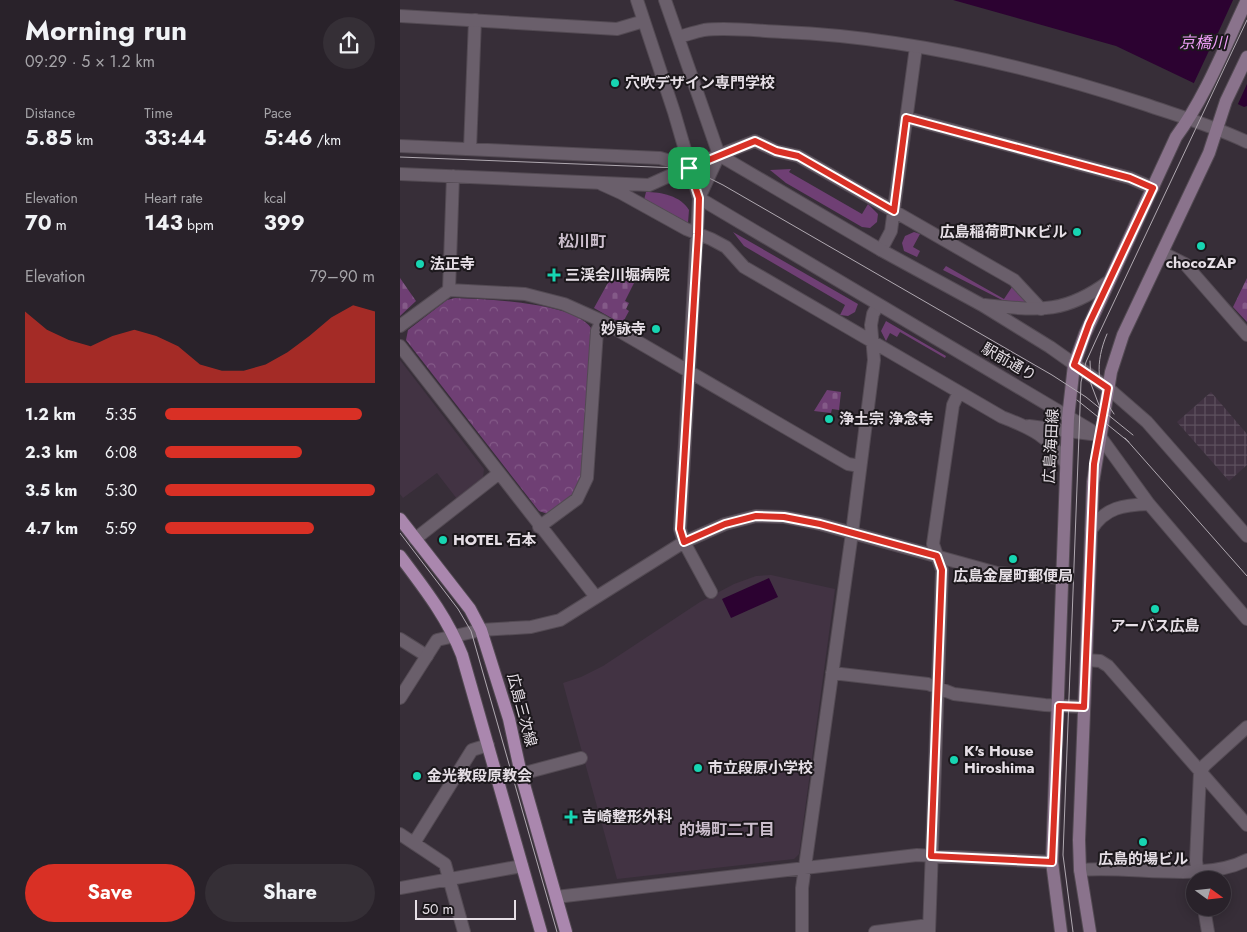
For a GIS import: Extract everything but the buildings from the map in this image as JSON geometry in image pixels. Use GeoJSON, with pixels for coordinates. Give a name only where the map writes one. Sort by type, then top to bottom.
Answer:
{"type":"FeatureCollection","features":[{"type":"Feature","properties":{"kind":"main road","name":"広島海田線"},"geometry":{"type":"LineString","coordinates":[[1061,932],[1052,862],[1059,706],[1066,464],[1074,365],[1108,282],[1176,137],[1189,119],[1204,90],[1246,0]]}},
{"type":"Feature","properties":{"kind":"main road"},"geometry":{"type":"LineString","coordinates":[[1090,932],[1080,870],[1079,840],[1094,464],[1099,435],[1108,388],[1123,335],[1209,153],[1226,101],[1247,57]]}},
{"type":"Feature","properties":{"kind":"main road","name":"広島三次線"},"geometry":{"type":"LineString","coordinates":[[400,519],[470,609],[481,630],[509,719],[522,774],[566,932]]}},
{"type":"Feature","properties":{"kind":"main road"},"geometry":{"type":"LineString","coordinates":[[400,556],[439,607],[454,635],[488,745],[540,932]]}},
{"type":"Feature","properties":{"kind":"street"},"geometry":{"type":"LineString","coordinates":[[637,0],[674,112],[699,198],[680,529],[684,542],[711,592]]}},
{"type":"Feature","properties":{"kind":"street"},"geometry":{"type":"LineString","coordinates":[[665,0],[718,156],[881,250],[982,305],[1050,347],[1108,388],[1147,422],[1246,533]]}},
{"type":"Feature","properties":{"kind":"street"},"geometry":{"type":"LineString","coordinates":[[400,16],[617,29],[644,21]]}},
{"type":"Feature","properties":{"kind":"street"},"geometry":{"type":"LineString","coordinates":[[470,149],[475,20]]}},
{"type":"Feature","properties":{"kind":"street"},"geometry":{"type":"LineString","coordinates":[[678,37],[704,30],[822,34],[916,47],[1022,68],[1189,119],[1247,142]]}},
{"type":"Feature","properties":{"kind":"street"},"geometry":{"type":"LineString","coordinates":[[881,250],[891,231],[916,47]]}},
{"type":"Feature","properties":{"kind":"street"},"geometry":{"type":"LineString","coordinates":[[906,118],[1130,178],[1153,188]]}},
{"type":"Feature","properties":{"kind":"street"},"geometry":{"type":"LineString","coordinates":[[400,174],[649,186],[755,141],[776,151],[798,156],[1014,280],[1041,310]]}},
{"type":"Feature","properties":{"kind":"street"},"geometry":{"type":"LineString","coordinates":[[400,146],[660,158],[689,168]]}},
{"type":"Feature","properties":{"kind":"street"},"geometry":{"type":"LineString","coordinates":[[699,198],[718,156]]}},
{"type":"Feature","properties":{"kind":"street"},"geometry":{"type":"LineString","coordinates":[[449,290],[453,176]]}},
{"type":"Feature","properties":{"kind":"street"},"geometry":{"type":"LineString","coordinates":[[599,183],[726,247],[744,268],[1002,417],[1023,425],[1050,442],[1066,464]]}},
{"type":"Feature","properties":{"kind":"street","name":"駅前通り"},"geometry":{"type":"LineString","coordinates":[[699,198],[1049,404],[1068,424],[1099,435],[1149,504],[1247,619]]}},
{"type":"Feature","properties":{"kind":"street"},"geometry":{"type":"LineString","coordinates":[[1163,253],[1185,264],[1247,335]]}},
{"type":"Feature","properties":{"kind":"street"},"geometry":{"type":"LineString","coordinates":[[982,305],[1041,310],[1078,302],[1108,282]]}},
{"type":"Feature","properties":{"kind":"street"},"geometry":{"type":"LineString","coordinates":[[400,326],[449,290],[531,295],[564,304],[602,321],[848,464],[860,466]]}},
{"type":"Feature","properties":{"kind":"street"},"geometry":{"type":"LineString","coordinates":[[802,932],[801,898],[874,360],[871,325],[873,314],[878,305]]}},
{"type":"Feature","properties":{"kind":"street"},"geometry":{"type":"LineString","coordinates":[[540,527],[578,499],[587,478],[597,331],[602,321]]}},
{"type":"Feature","properties":{"kind":"street"},"geometry":{"type":"LineString","coordinates":[[400,346],[498,474],[596,597]]}},
{"type":"Feature","properties":{"kind":"street"},"geometry":{"type":"LineString","coordinates":[[875,932],[929,928],[942,570],[933,544],[953,405],[959,392]]}},
{"type":"Feature","properties":{"kind":"street"},"geometry":{"type":"LineString","coordinates":[[1023,425],[1068,424]]}},
{"type":"Feature","properties":{"kind":"street"},"geometry":{"type":"LineString","coordinates":[[415,539],[498,474]]}},
{"type":"Feature","properties":{"kind":"street"},"geometry":{"type":"LineString","coordinates":[[1091,530],[1104,514],[1115,508],[1124,505],[1149,504]]}},
{"type":"Feature","properties":{"kind":"street"},"geometry":{"type":"LineString","coordinates":[[400,698],[437,640],[481,630],[547,624],[572,614],[684,542],[725,524],[756,516],[784,517],[820,524],[997,573],[1062,578]]}},
{"type":"Feature","properties":{"kind":"street"},"geometry":{"type":"LineString","coordinates":[[400,639],[427,656]]}},
{"type":"Feature","properties":{"kind":"street"},"geometry":{"type":"LineString","coordinates":[[1086,660],[1100,661],[1108,666],[1247,825]]}},
{"type":"Feature","properties":{"kind":"street"},"geometry":{"type":"LineString","coordinates":[[832,673],[938,686],[954,694],[1084,707]]}},
{"type":"Feature","properties":{"kind":"street"},"geometry":{"type":"LineString","coordinates":[[1198,871],[1200,772],[1205,765],[1247,727]]}},
{"type":"Feature","properties":{"kind":"street"},"geometry":{"type":"LineString","coordinates":[[414,843],[472,750],[488,745]]}},
{"type":"Feature","properties":{"kind":"street"},"geometry":{"type":"LineString","coordinates":[[522,774],[581,758]]}},
{"type":"Feature","properties":{"kind":"street"},"geometry":{"type":"LineString","coordinates":[[400,834],[445,864],[464,932]]}},
{"type":"Feature","properties":{"kind":"street"},"geometry":{"type":"LineString","coordinates":[[556,897],[917,855],[1052,862]]}},
{"type":"Feature","properties":{"kind":"street"},"geometry":{"type":"LineString","coordinates":[[1214,871],[1247,860]]}},
{"type":"Feature","properties":{"kind":"street"},"geometry":{"type":"LineString","coordinates":[[400,888],[522,866]]}},
{"type":"Feature","properties":{"kind":"street"},"geometry":{"type":"LineString","coordinates":[[1080,870],[1100,868],[1186,874]]}},
{"type":"Feature","properties":{"kind":"street"},"geometry":{"type":"LineString","coordinates":[[1205,916],[1208,932]]}},
{"type":"Feature","properties":{"kind":"shaded area"},"geometry":{"type":"Polygon","coordinates":[[[400,360],[484,469],[483,478],[457,499],[437,473],[403,498],[400,494],[400,360]]]}},
{"type":"Feature","properties":{"kind":"shaded area"},"geometry":{"type":"Polygon","coordinates":[[[1211,392],[1247,434],[1247,465],[1229,481],[1177,422],[1211,392]]]}},
{"type":"Feature","properties":{"kind":"shaded area","name":"市立段原小学校"},"geometry":{"type":"Polygon","coordinates":[[[771,575],[835,589],[799,854],[794,859],[617,879],[563,683],[581,677],[603,666],[700,602],[734,584],[756,576],[771,575]]]}},
{"type":"Feature","properties":{"kind":"green space"},"geometry":{"type":"Polygon","coordinates":[[[791,169],[789,172],[862,214],[868,204],[878,214],[877,222],[870,228],[862,227],[786,183],[770,170],[791,169]]]}},
{"type":"Feature","properties":{"kind":"green space"},"geometry":{"type":"Polygon","coordinates":[[[646,192],[664,194],[681,201],[689,210],[688,223],[644,200],[646,192]]]}},
{"type":"Feature","properties":{"kind":"green space"},"geometry":{"type":"Polygon","coordinates":[[[733,232],[858,304],[855,312],[848,316],[840,315],[845,305],[744,246],[733,232]]]}},
{"type":"Feature","properties":{"kind":"green space"},"geometry":{"type":"Polygon","coordinates":[[[914,232],[920,234],[913,247],[920,251],[917,257],[904,251],[902,243],[905,236],[914,232]]]}},
{"type":"Feature","properties":{"kind":"green space"},"geometry":{"type":"Polygon","coordinates":[[[946,266],[1004,299],[1012,287],[1027,301],[1026,304],[1002,300],[943,270],[946,266]]]}},
{"type":"Feature","properties":{"kind":"green space"},"geometry":{"type":"Polygon","coordinates":[[[615,270],[635,281],[625,301],[629,303],[626,309],[629,311],[622,324],[594,308],[615,270]]]}},
{"type":"Feature","properties":{"kind":"green space"},"geometry":{"type":"Polygon","coordinates":[[[400,278],[416,301],[400,316],[400,278]]]}},
{"type":"Feature","properties":{"kind":"green space"},"geometry":{"type":"Polygon","coordinates":[[[1247,278],[1247,322],[1233,307],[1247,278]]]}},
{"type":"Feature","properties":{"kind":"green space"},"geometry":{"type":"Polygon","coordinates":[[[455,298],[486,299],[548,307],[567,312],[581,319],[591,328],[581,477],[574,494],[548,514],[539,511],[406,340],[408,330],[447,300],[455,298]]]}},
{"type":"Feature","properties":{"kind":"green space"},"geometry":{"type":"Polygon","coordinates":[[[886,321],[946,356],[945,358],[900,332],[897,337],[890,333],[886,341],[881,331],[886,321]]]}},
{"type":"Feature","properties":{"kind":"green space"},"geometry":{"type":"Polygon","coordinates":[[[827,390],[841,392],[839,410],[832,409],[831,413],[814,411],[827,390]]]}},
{"type":"Feature","properties":{"kind":"water","name":"京橋川"},"geometry":{"type":"Polygon","coordinates":[[[953,0],[1247,0],[1247,106],[1244,107],[1116,46],[953,0]]]}},
{"type":"Feature","properties":{"kind":"water"},"geometry":{"type":"Polygon","coordinates":[[[769,578],[778,597],[731,618],[722,599],[769,578]]]}},
{"type":"Feature","properties":{"kind":"pier"},"geometry":{"type":"Polygon","coordinates":[[[1233,0],[1247,0],[1247,84],[1237,106],[1193,85],[1214,40],[1214,35],[1218,33],[1233,0]]]}},
{"type":"Feature","properties":{"kind":"tram line"},"geometry":{"type":"LineString","coordinates":[[1073,932],[1063,855],[1081,382],[1086,362],[1096,340],[1247,20]]}},
{"type":"Feature","properties":{"kind":"tram line"},"geometry":{"type":"LineString","coordinates":[[400,157],[679,168],[697,172],[723,185],[1052,375],[1086,397],[1133,435]]}},
{"type":"Feature","properties":{"kind":"tram line"},"geometry":{"type":"LineString","coordinates":[[1107,334],[1100,355],[1099,375],[1104,394],[1114,414]]}},
{"type":"Feature","properties":{"kind":"tram line"},"geometry":{"type":"LineString","coordinates":[[1090,361],[1091,384],[1099,405]]}},
{"type":"Feature","properties":{"kind":"tram line"},"geometry":{"type":"LineString","coordinates":[[1077,400],[1129,442]]}},
{"type":"Feature","properties":{"kind":"tram line"},"geometry":{"type":"LineString","coordinates":[[1125,438],[1247,576]]}},
{"type":"Feature","properties":{"kind":"tram line"},"geometry":{"type":"LineString","coordinates":[[400,533],[458,609],[471,631],[557,932]]}},
{"type":"Feature","properties":{"kind":"place","name":"穴吹デザイン専門学校"},"geometry":{"type":"Point","coordinates":[615,83]}},
{"type":"Feature","properties":{"kind":"place","name":"広島稲荷町NKビル"},"geometry":{"type":"Point","coordinates":[1077,232]}},
{"type":"Feature","properties":{"kind":"place","name":"chocoZAP"},"geometry":{"type":"Point","coordinates":[1201,246]}},
{"type":"Feature","properties":{"kind":"place","name":"法正寺"},"geometry":{"type":"Point","coordinates":[420,264]}},
{"type":"Feature","properties":{"kind":"place","name":"三渓会川堀病院"},"geometry":{"type":"Point","coordinates":[554,275]}},
{"type":"Feature","properties":{"kind":"place","name":"妙詠寺"},"geometry":{"type":"Point","coordinates":[656,329]}},
{"type":"Feature","properties":{"kind":"place","name":"浄土宗 浄念寺"},"geometry":{"type":"Point","coordinates":[829,419]}},
{"type":"Feature","properties":{"kind":"place","name":"HOTEL 石本"},"geometry":{"type":"Point","coordinates":[443,540]}},
{"type":"Feature","properties":{"kind":"place","name":"広島金屋町郵便局"},"geometry":{"type":"Point","coordinates":[1013,559]}},
{"type":"Feature","properties":{"kind":"place","name":"アーバス広島"},"geometry":{"type":"Point","coordinates":[1155,609]}},
{"type":"Feature","properties":{"kind":"place","name":"K's House Hiroshima"},"geometry":{"type":"Point","coordinates":[954,760]}},
{"type":"Feature","properties":{"kind":"place","name":"市立段原小学校"},"geometry":{"type":"Point","coordinates":[698,768]}},
{"type":"Feature","properties":{"kind":"place","name":"金光教段原教会"},"geometry":{"type":"Point","coordinates":[417,776]}},
{"type":"Feature","properties":{"kind":"place","name":"吉崎整形外科"},"geometry":{"type":"Point","coordinates":[571,817]}},
{"type":"Feature","properties":{"kind":"place","name":"広島的場ビル"},"geometry":{"type":"Point","coordinates":[1143,842]}},
{"type":"Feature","properties":{"kind":"district","name":"松川町"},"geometry":{"type":"Point","coordinates":[582,241]}},
{"type":"Feature","properties":{"kind":"district","name":"的場町二丁目"},"geometry":{"type":"Point","coordinates":[727,829]}},
{"type":"Feature","properties":{"kind":"route"},"geometry":{"type":"LineString","coordinates":[[906,118],[1130,178],[1153,188],[1089,324],[1074,365],[1108,388],[1092,482],[1084,707],[1059,706],[1052,862],[931,856],[942,570],[937,556],[820,524],[784,517],[756,516],[725,524],[684,542],[680,529],[699,198],[689,168],[755,141],[776,151],[798,156],[894,211],[906,118]]}}]}
